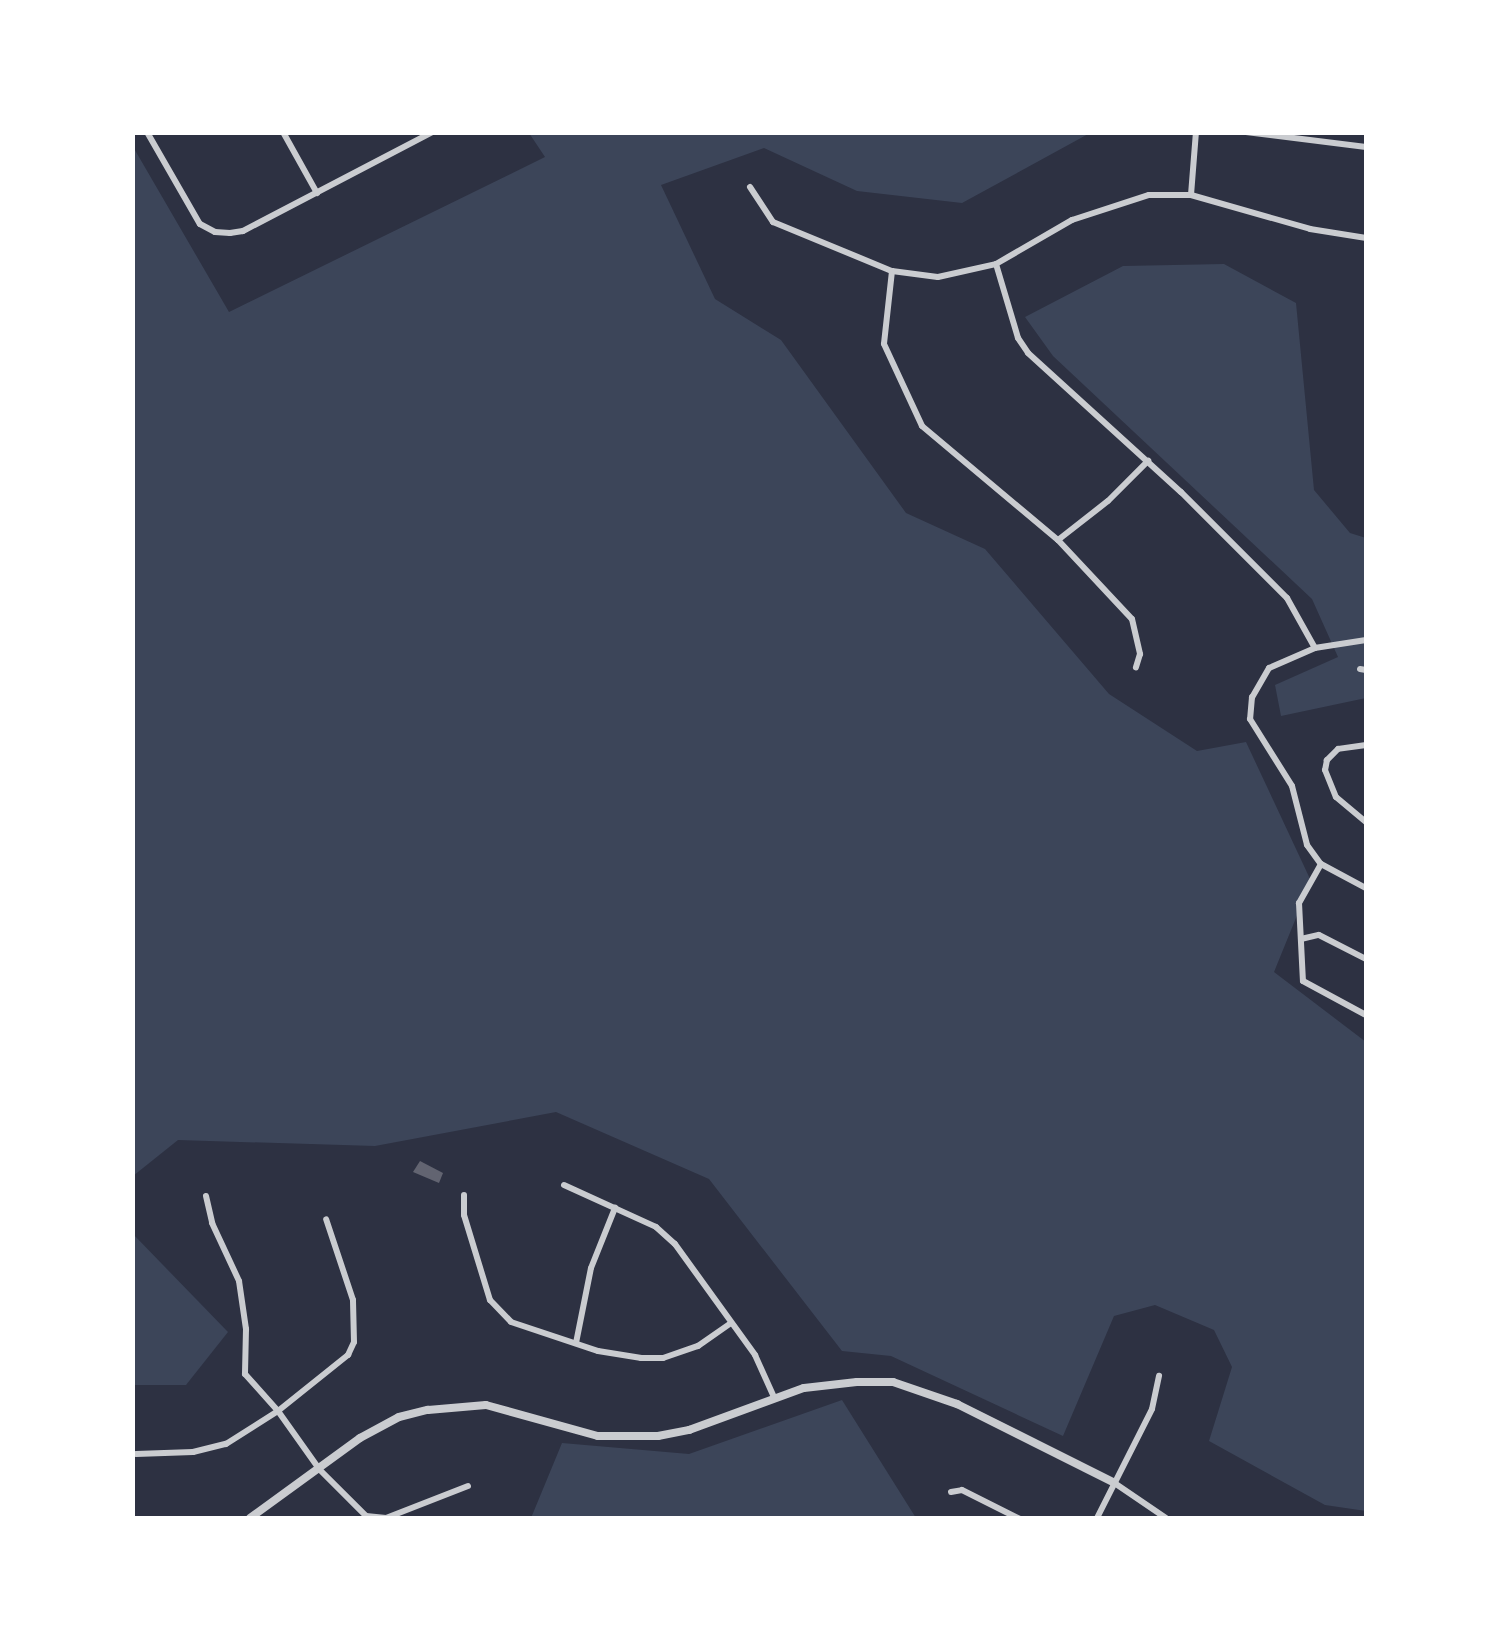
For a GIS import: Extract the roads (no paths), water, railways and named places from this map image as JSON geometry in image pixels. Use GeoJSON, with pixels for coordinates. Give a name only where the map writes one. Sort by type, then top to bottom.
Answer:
{"type":"FeatureCollection","features":[{"type":"Feature","properties":{"kind":"street"},"geometry":{"type":"LineString","coordinates":[[147,132],[200,224],[214,232],[243,231],[432,132]]}},
{"type":"Feature","properties":{"kind":"street"},"geometry":{"type":"LineString","coordinates":[[283,132],[317,193]]}},
{"type":"Feature","properties":{"kind":"street"},"geometry":{"type":"LineString","coordinates":[[1192,195],[1196,132]]}},
{"type":"Feature","properties":{"kind":"street"},"geometry":{"type":"LineString","coordinates":[[1246,132],[1366,147]]}},
{"type":"Feature","properties":{"kind":"street"},"geometry":{"type":"LineString","coordinates":[[750,188],[773,222],[892,271],[938,277],[996,264],[1099,208],[1149,195],[1192,195],[1310,229],[1366,238]]}},
{"type":"Feature","properties":{"kind":"street"},"geometry":{"type":"LineString","coordinates":[[996,264],[1018,338],[1028,353],[1048,376],[1148,460],[1287,598],[1316,648]]}},
{"type":"Feature","properties":{"kind":"street"},"geometry":{"type":"LineString","coordinates":[[892,271],[884,344],[922,426],[1058,540],[1132,619],[1140,654],[1136,667]]}},
{"type":"Feature","properties":{"kind":"street"},"geometry":{"type":"LineString","coordinates":[[1058,540],[1108,501],[1148,460]]}},
{"type":"Feature","properties":{"kind":"street"},"geometry":{"type":"LineString","coordinates":[[1366,640],[1316,648],[1269,668],[1252,697],[1250,719],[1292,786],[1308,846],[1322,864],[1366,888]]}},
{"type":"Feature","properties":{"kind":"street"},"geometry":{"type":"LineString","coordinates":[[1366,745],[1338,748],[1327,760],[1325,770],[1336,798],[1366,822]]}},
{"type":"Feature","properties":{"kind":"street"},"geometry":{"type":"LineString","coordinates":[[1322,864],[1299,903],[1303,981],[1366,1015]]}},
{"type":"Feature","properties":{"kind":"street"},"geometry":{"type":"LineString","coordinates":[[1301,939],[1318,935],[1366,959]]}},
{"type":"Feature","properties":{"kind":"street"},"geometry":{"type":"LineString","coordinates":[[564,1185],[656,1227],[674,1244],[755,1354],[774,1397]]}},
{"type":"Feature","properties":{"kind":"street"},"geometry":{"type":"LineString","coordinates":[[464,1195],[464,1214],[490,1300],[511,1322],[627,1357],[663,1358],[698,1346],[731,1323]]}},
{"type":"Feature","properties":{"kind":"street"},"geometry":{"type":"LineString","coordinates":[[206,1196],[212,1223],[242,1293],[245,1374],[278,1411],[320,1470],[366,1516],[386,1518],[468,1486]]}},
{"type":"Feature","properties":{"kind":"street"},"geometry":{"type":"LineString","coordinates":[[576,1343],[591,1268],[616,1208]]}},
{"type":"Feature","properties":{"kind":"street"},"geometry":{"type":"LineString","coordinates":[[136,1454],[184,1453],[222,1446],[339,1366],[354,1342],[352,1300],[326,1218]]}},
{"type":"Feature","properties":{"kind":"street"},"geometry":{"type":"LineString","coordinates":[[1097,1518],[1152,1410],[1159,1376]]}},
{"type":"Feature","properties":{"kind":"street"},"geometry":{"type":"LineString","coordinates":[[250,1518],[360,1438],[399,1417],[454,1404],[514,1409],[598,1436],[629,1437],[690,1430],[774,1397],[836,1384],[893,1382],[957,1404],[1113,1482],[1166,1518]]}},
{"type":"Feature","properties":{"kind":"street"},"geometry":{"type":"LineString","coordinates":[[951,1492],[962,1490],[1018,1518]]}}]}
